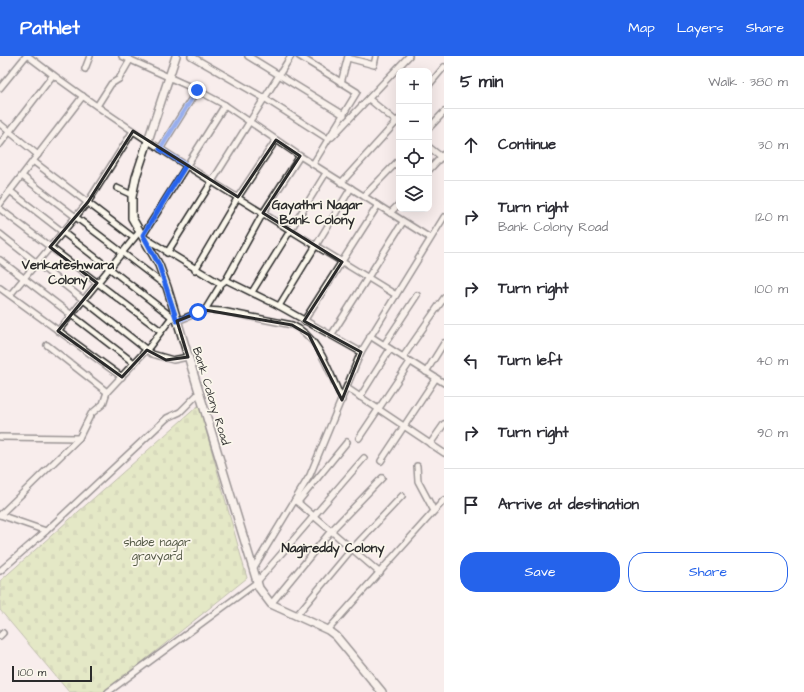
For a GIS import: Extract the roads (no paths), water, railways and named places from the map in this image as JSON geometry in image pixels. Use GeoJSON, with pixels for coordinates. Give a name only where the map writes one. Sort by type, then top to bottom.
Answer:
{"type":"FeatureCollection","features":[{"type":"Feature","properties":{"kind":"street"},"geometry":{"type":"LineString","coordinates":[[0,88],[27,56],[147,141],[396,295]]}},
{"type":"Feature","properties":{"kind":"street"},"geometry":{"type":"LineString","coordinates":[[85,69],[90,56]]}},
{"type":"Feature","properties":{"kind":"street"},"geometry":{"type":"LineString","coordinates":[[122,56],[197,90],[225,105],[326,173],[430,238]]}},
{"type":"Feature","properties":{"kind":"street","name":"Bank Colony Road"},"geometry":{"type":"LineString","coordinates":[[176,56],[170,78],[147,141],[136,177],[132,195],[132,218],[159,265],[167,287],[174,319],[188,357],[256,583],[271,604],[328,630],[336,636],[382,692]]}},
{"type":"Feature","properties":{"kind":"street"},"geometry":{"type":"LineString","coordinates":[[191,56],[264,98],[328,139]]}},
{"type":"Feature","properties":{"kind":"street"},"geometry":{"type":"LineString","coordinates":[[248,56],[280,74],[344,115]]}},
{"type":"Feature","properties":{"kind":"street"},"geometry":{"type":"LineString","coordinates":[[167,253],[291,56]]}},
{"type":"Feature","properties":{"kind":"street"},"geometry":{"type":"LineString","coordinates":[[300,56],[357,92],[313,164]]}},
{"type":"Feature","properties":{"kind":"street"},"geometry":{"type":"LineString","coordinates":[[341,83],[348,57],[374,65],[376,56]]}},
{"type":"Feature","properties":{"kind":"street"},"geometry":{"type":"LineString","coordinates":[[325,145],[409,56]]}},
{"type":"Feature","properties":{"kind":"street"},"geometry":{"type":"LineString","coordinates":[[97,106],[111,84],[120,79],[130,60]]}},
{"type":"Feature","properties":{"kind":"street"},"geometry":{"type":"LineString","coordinates":[[432,81],[444,67]]}},
{"type":"Feature","properties":{"kind":"street"},"geometry":{"type":"LineString","coordinates":[[0,144],[53,75]]}},
{"type":"Feature","properties":{"kind":"street"},"geometry":{"type":"LineString","coordinates":[[160,149],[197,90]]}},
{"type":"Feature","properties":{"kind":"street"},"geometry":{"type":"LineString","coordinates":[[0,204],[83,96]]}},
{"type":"Feature","properties":{"kind":"street"},"geometry":{"type":"LineString","coordinates":[[369,99],[396,119]]}},
{"type":"Feature","properties":{"kind":"street"},"geometry":{"type":"LineString","coordinates":[[58,331],[134,238],[142,234],[225,105]]}},
{"type":"Feature","properties":{"kind":"street"},"geometry":{"type":"LineString","coordinates":[[432,125],[444,112]]}},
{"type":"Feature","properties":{"kind":"street"},"geometry":{"type":"LineString","coordinates":[[341,182],[396,123]]}},
{"type":"Feature","properties":{"kind":"street"},"geometry":{"type":"LineString","coordinates":[[0,124],[38,155]]}},
{"type":"Feature","properties":{"kind":"street"},"geometry":{"type":"LineString","coordinates":[[10,295],[88,202],[133,131]]}},
{"type":"Feature","properties":{"kind":"street"},"geometry":{"type":"LineString","coordinates":[[195,270],[238,197],[276,140]]}},
{"type":"Feature","properties":{"kind":"street"},"geometry":{"type":"LineString","coordinates":[[432,149],[443,157],[432,167]]}},
{"type":"Feature","properties":{"kind":"street"},"geometry":{"type":"LineString","coordinates":[[205,310],[221,284],[226,280],[264,213],[300,156]]}},
{"type":"Feature","properties":{"kind":"street"},"geometry":{"type":"LineString","coordinates":[[33,161],[134,238]]}},
{"type":"Feature","properties":{"kind":"street"},"geometry":{"type":"LineString","coordinates":[[364,196],[396,163]]}},
{"type":"Feature","properties":{"kind":"street"},"geometry":{"type":"LineString","coordinates":[[252,292],[326,173]]}},
{"type":"Feature","properties":{"kind":"street"},"geometry":{"type":"LineString","coordinates":[[22,176],[167,287]]}},
{"type":"Feature","properties":{"kind":"street"},"geometry":{"type":"LineString","coordinates":[[117,188],[132,195]]}},
{"type":"Feature","properties":{"kind":"street"},"geometry":{"type":"LineString","coordinates":[[279,306],[351,188]]}},
{"type":"Feature","properties":{"kind":"street"},"geometry":{"type":"LineString","coordinates":[[10,191],[174,319]]}},
{"type":"Feature","properties":{"kind":"street"},"geometry":{"type":"LineString","coordinates":[[304,321],[378,205]]}},
{"type":"Feature","properties":{"kind":"street"},"geometry":{"type":"LineString","coordinates":[[390,213],[396,207]]}},
{"type":"Feature","properties":{"kind":"street"},"geometry":{"type":"LineString","coordinates":[[0,209],[162,331]]}},
{"type":"Feature","properties":{"kind":"street"},"geometry":{"type":"LineString","coordinates":[[253,569],[297,501],[320,454],[361,352],[444,217]]}},
{"type":"Feature","properties":{"kind":"street"},"geometry":{"type":"LineString","coordinates":[[332,334],[404,222]]}},
{"type":"Feature","properties":{"kind":"street"},"geometry":{"type":"LineString","coordinates":[[0,234],[152,354],[166,360],[188,357]]}},
{"type":"Feature","properties":{"kind":"street"},"geometry":{"type":"LineString","coordinates":[[142,234],[167,253],[221,284]]}},
{"type":"Feature","properties":{"kind":"street"},"geometry":{"type":"LineString","coordinates":[[0,260],[134,363]]}},
{"type":"Feature","properties":{"kind":"street"},"geometry":{"type":"LineString","coordinates":[[226,280],[332,334],[361,352]]}},
{"type":"Feature","properties":{"kind":"street"},"geometry":{"type":"LineString","coordinates":[[0,288],[122,377]]}},
{"type":"Feature","properties":{"kind":"street"},"geometry":{"type":"LineString","coordinates":[[384,345],[417,295]]}},
{"type":"Feature","properties":{"kind":"street"},"geometry":{"type":"LineString","coordinates":[[403,357],[444,298]]}},
{"type":"Feature","properties":{"kind":"street"},"geometry":{"type":"LineString","coordinates":[[46,531],[0,515],[79,438],[91,414],[103,404],[107,392],[174,319],[205,310],[222,311],[292,325],[301,329],[309,335],[318,350],[342,400]]}},
{"type":"Feature","properties":{"kind":"street"},"geometry":{"type":"LineString","coordinates":[[370,336],[444,383]]}},
{"type":"Feature","properties":{"kind":"street"},"geometry":{"type":"LineString","coordinates":[[426,372],[444,343]]}},
{"type":"Feature","properties":{"kind":"street"},"geometry":{"type":"LineString","coordinates":[[47,345],[107,392]]}},
{"type":"Feature","properties":{"kind":"street"},"geometry":{"type":"LineString","coordinates":[[360,397],[390,349]]}},
{"type":"Feature","properties":{"kind":"street"},"geometry":{"type":"LineString","coordinates":[[359,438],[410,362]]}},
{"type":"Feature","properties":{"kind":"street"},"geometry":{"type":"LineString","coordinates":[[381,461],[436,378]]}},
{"type":"Feature","properties":{"kind":"street"},"geometry":{"type":"LineString","coordinates":[[347,388],[444,453]]}},
{"type":"Feature","properties":{"kind":"street"},"geometry":{"type":"LineString","coordinates":[[1,568],[46,531],[165,420],[180,412],[199,393]]}},
{"type":"Feature","properties":{"kind":"street"},"geometry":{"type":"LineString","coordinates":[[430,444],[444,424]]}},
{"type":"Feature","properties":{"kind":"street"},"geometry":{"type":"LineString","coordinates":[[0,438],[79,438]]}},
{"type":"Feature","properties":{"kind":"street"},"geometry":{"type":"LineString","coordinates":[[297,501],[347,442]]}},
{"type":"Feature","properties":{"kind":"street"},"geometry":{"type":"LineString","coordinates":[[108,692],[256,583],[364,458]]}},
{"type":"Feature","properties":{"kind":"street"},"geometry":{"type":"LineString","coordinates":[[417,466],[418,482],[434,511]]}},
{"type":"Feature","properties":{"kind":"street"},"geometry":{"type":"LineString","coordinates":[[271,604],[330,532],[382,478]]}},
{"type":"Feature","properties":{"kind":"street"},"geometry":{"type":"LineString","coordinates":[[296,616],[352,550],[402,496]]}},
{"type":"Feature","properties":{"kind":"street"},"geometry":{"type":"LineString","coordinates":[[328,630],[444,500]]}},
{"type":"Feature","properties":{"kind":"street"},"geometry":{"type":"LineString","coordinates":[[297,501],[330,532],[380,573]]}},
{"type":"Feature","properties":{"kind":"district","name":"Gayathri Nagar Bank Colony"},"geometry":{"type":"Point","coordinates":[317,212]}},
{"type":"Feature","properties":{"kind":"district","name":"Venkateshwara Colony"},"geometry":{"type":"Point","coordinates":[68,272]}},
{"type":"Feature","properties":{"kind":"district","name":"Nagireddy Colony"},"geometry":{"type":"Point","coordinates":[333,548]}},
{"type":"Feature","properties":{"kind":"park label","name":"shabe nagar gravyard"},"geometry":{"type":"Point","coordinates":[157,549]}}]}
